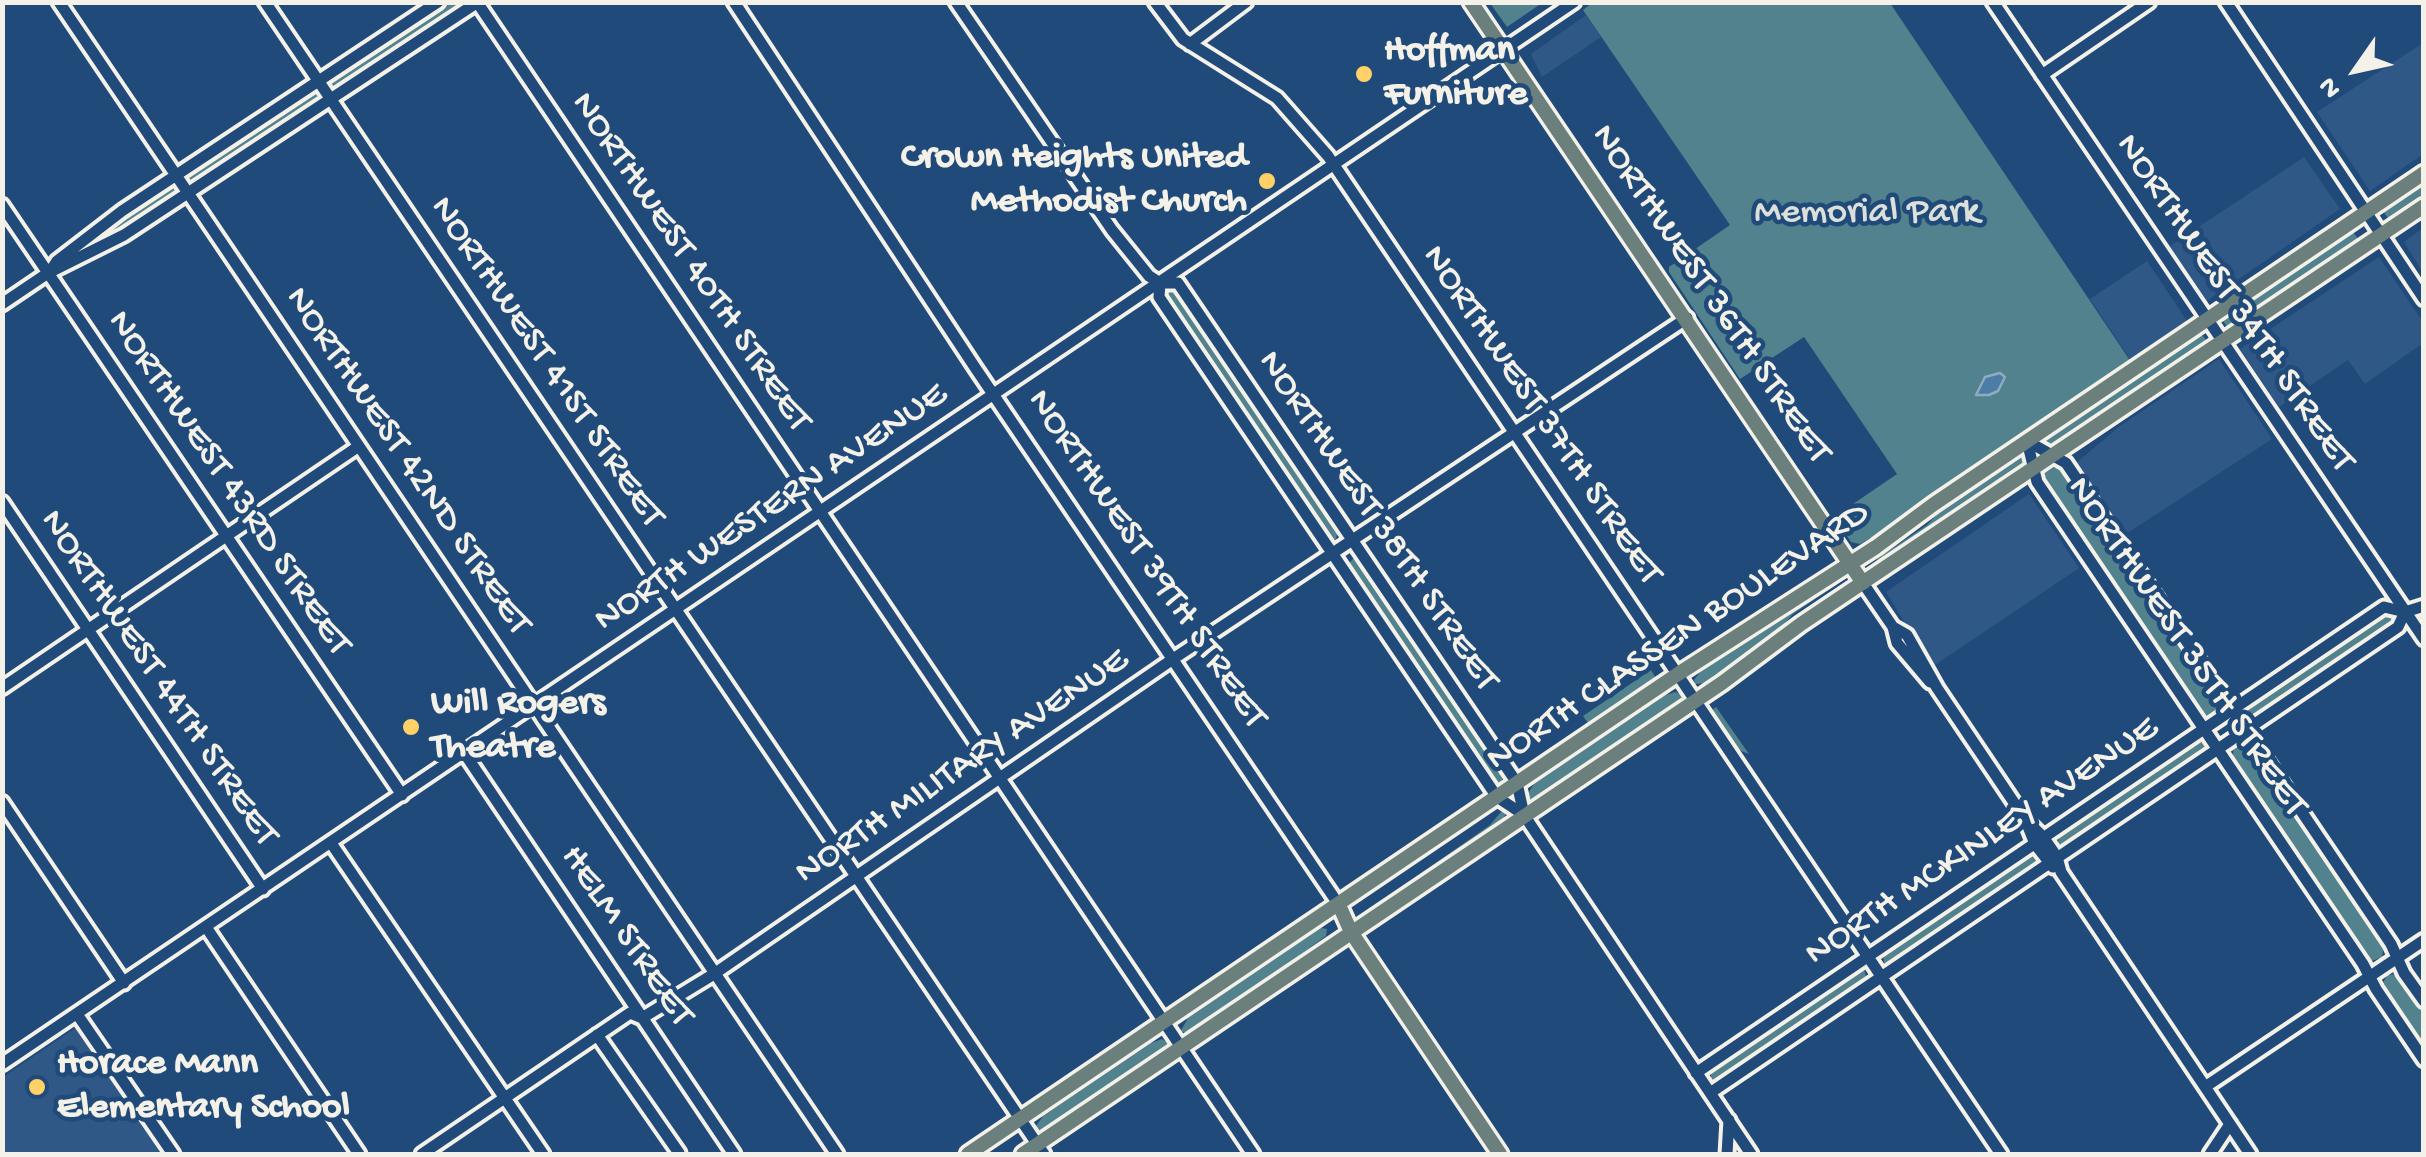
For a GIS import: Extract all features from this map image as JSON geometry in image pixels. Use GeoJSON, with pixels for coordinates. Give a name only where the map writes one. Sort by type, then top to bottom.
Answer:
{"type":"FeatureCollection","features":[{"type":"Feature","properties":{"kind":"main road","name":"NORTHWEST 36TH STREET"},"geometry":{"type":"LineString","coordinates":[[1471,2],[1863,583]]}},
{"type":"Feature","properties":{"kind":"main road","name":"NORTH CLASSEN BOULEVARD"},"geometry":{"type":"LineString","coordinates":[[968,1154],[2424,173]]}},
{"type":"Feature","properties":{"kind":"main road","name":"NORTH CLASSEN BOULEVARD"},"geometry":{"type":"LineString","coordinates":[[1022,1154],[1040,1150],[1181,1047],[2424,206]]}},
{"type":"Feature","properties":{"kind":"main road","name":"NORTHWEST 39TH STREET"},"geometry":{"type":"LineString","coordinates":[[1339,905],[1351,932],[1500,1154]]}},
{"type":"Feature","properties":{"kind":"street","name":"NORTHWEST 42ND STREET"},"geometry":{"type":"LineString","coordinates":[[59,2],[836,1154]]}},
{"type":"Feature","properties":{"kind":"street","name":"NORTHWEST 41ST STREET"},"geometry":{"type":"LineString","coordinates":[[266,2],[1040,1150]]}},
{"type":"Feature","properties":{"kind":"street"},"geometry":{"type":"LineString","coordinates":[[48,273],[57,261],[107,221],[438,2]]}},
{"type":"Feature","properties":{"kind":"street","name":"NORTHWEST 39TH STREET"},"geometry":{"type":"LineString","coordinates":[[734,2],[1339,905]]}},
{"type":"Feature","properties":{"kind":"street","name":"NORTHWEST 38TH STREET"},"geometry":{"type":"LineString","coordinates":[[956,2],[1094,206],[1150,276],[1160,283],[1178,283],[1517,783],[1524,814],[1752,1154]]}},
{"type":"Feature","properties":{"kind":"street","name":"NORTHWEST 37TH STREET"},"geometry":{"type":"LineString","coordinates":[[1154,2],[1176,34],[1277,98],[1300,120],[1334,165],[2000,1154]]}},
{"type":"Feature","properties":{"kind":"street"},"geometry":{"type":"LineString","coordinates":[[1190,44],[1246,2]]}},
{"type":"Feature","properties":{"kind":"street","name":"NORTHWEST 34TH STREET"},"geometry":{"type":"LineString","coordinates":[[1993,2],[2424,639]]}},
{"type":"Feature","properties":{"kind":"street"},"geometry":{"type":"LineString","coordinates":[[2042,75],[2149,2]]}},
{"type":"Feature","properties":{"kind":"street"},"geometry":{"type":"LineString","coordinates":[[2226,2],[2424,299]]}},
{"type":"Feature","properties":{"kind":"street"},"geometry":{"type":"LineString","coordinates":[[2,304],[48,273],[124,235],[477,3]]}},
{"type":"Feature","properties":{"kind":"street","name":"NORTHWEST 40TH STREET"},"geometry":{"type":"LineString","coordinates":[[477,3],[1254,1154]]}},
{"type":"Feature","properties":{"kind":"street","name":"NORTH WESTERN AVENUE"},"geometry":{"type":"LineString","coordinates":[[2,1064],[1574,3]]}},
{"type":"Feature","properties":{"kind":"street","name":"NORTHWEST 43RD STREET"},"geometry":{"type":"LineString","coordinates":[[2,205],[402,796]]}},
{"type":"Feature","properties":{"kind":"street","name":"NORTHWEST 38TH STREET"},"geometry":{"type":"LineString","coordinates":[[1160,283],[1159,297],[1497,797],[1524,814]]}},
{"type":"Feature","properties":{"kind":"street","name":"NORTH MILITARY AVENUE"},"geometry":{"type":"LineString","coordinates":[[422,1154],[630,1013],[642,1018],[714,974],[1174,659],[1686,318]]}},
{"type":"Feature","properties":{"kind":"street","name":"NORTHWEST 35TH STREET"},"geometry":{"type":"LineString","coordinates":[[2027,441],[2068,466],[2391,944],[2424,1001]]}},
{"type":"Feature","properties":{"kind":"street","name":"NORTHWEST 35TH STREET"},"geometry":{"type":"LineString","coordinates":[[2027,441],[2036,482],[2424,1060]]}},
{"type":"Feature","properties":{"kind":"street"},"geometry":{"type":"LineString","coordinates":[[2,688],[359,446]]}},
{"type":"Feature","properties":{"kind":"street","name":"NORTHWEST 44TH STREET"},"geometry":{"type":"LineString","coordinates":[[2,502],[262,889]]}},
{"type":"Feature","properties":{"kind":"street","name":"NORTHWEST 36TH STREET"},"geometry":{"type":"LineString","coordinates":[[1863,583],[1893,627],[1907,635],[1936,688],[2250,1154]]}},
{"type":"Feature","properties":{"kind":"street","name":"NORTH MCKINLEY AVENUE"},"geometry":{"type":"LineString","coordinates":[[1696,1073],[2384,607],[2405,612],[2424,606]]}},
{"type":"Feature","properties":{"kind":"street","name":"NORTH MCKINLEY AVENUE"},"geometry":{"type":"LineString","coordinates":[[1710,1092],[2398,626],[2405,612]]}},
{"type":"Feature","properties":{"kind":"street","name":"HELM STREET"},"geometry":{"type":"LineString","coordinates":[[466,754],[734,1154]]}},
{"type":"Feature","properties":{"kind":"street"},"geometry":{"type":"LineString","coordinates":[[2,802],[124,983]]}},
{"type":"Feature","properties":{"kind":"street"},"geometry":{"type":"LineString","coordinates":[[330,843],[543,1154]]}},
{"type":"Feature","properties":{"kind":"street"},"geometry":{"type":"LineString","coordinates":[[206,927],[359,1154]]}},
{"type":"Feature","properties":{"kind":"street"},"geometry":{"type":"LineString","coordinates":[[2205,1087],[2424,940]]}},
{"type":"Feature","properties":{"kind":"street"},"geometry":{"type":"LineString","coordinates":[[77,1014],[173,1154]]}},
{"type":"Feature","properties":{"kind":"street"},"geometry":{"type":"LineString","coordinates":[[597,1035],[679,1153]]}},
{"type":"Feature","properties":{"kind":"street"},"geometry":{"type":"LineString","coordinates":[[1728,1120],[1728,1154]]}},
{"type":"Feature","properties":{"kind":"street"},"geometry":{"type":"LineString","coordinates":[[2210,1154],[2230,1124]]}},
{"type":"Feature","properties":{"kind":"shaded area"},"geometry":{"type":"Polygon","coordinates":[[[1586,15],[1601,37],[1542,77],[1531,54],[1586,15]]]}},
{"type":"Feature","properties":{"kind":"shaded area"},"geometry":{"type":"Polygon","coordinates":[[[2423,43],[2423,154],[2370,191],[2317,112],[2423,43]]]}},
{"type":"Feature","properties":{"kind":"shaded area"},"geometry":{"type":"Polygon","coordinates":[[[2304,157],[2340,209],[2207,301],[2170,246],[2304,157]]]}},
{"type":"Feature","properties":{"kind":"shaded area"},"geometry":{"type":"Polygon","coordinates":[[[2423,228],[2423,273],[2404,242],[2423,228]]]}},
{"type":"Feature","properties":{"kind":"shaded area"},"geometry":{"type":"Polygon","coordinates":[[[2379,257],[2423,322],[2423,343],[2365,384],[2348,360],[2279,407],[2240,349],[2379,257]]]}},
{"type":"Feature","properties":{"kind":"shaded area"},"geometry":{"type":"Polygon","coordinates":[[[2147,261],[2187,321],[2130,359],[2090,299],[2147,261]]]}},
{"type":"Feature","properties":{"kind":"shaded area"},"geometry":{"type":"Polygon","coordinates":[[[2219,359],[2272,439],[2126,534],[2076,463],[2120,426],[2219,359]]]}},
{"type":"Feature","properties":{"kind":"shaded area"},"geometry":{"type":"Polygon","coordinates":[[[2000,373],[2005,377],[1998,391],[1976,395],[1985,377],[2000,373]]]}},
{"type":"Feature","properties":{"kind":"shaded area"},"geometry":{"type":"Polygon","coordinates":[[[2029,494],[2079,568],[1932,667],[1886,592],[2029,494]]]}},
{"type":"Feature","properties":{"kind":"shaded area"},"geometry":{"type":"Polygon","coordinates":[[[77,1027],[164,1154],[3,1154],[3,1077],[77,1027]]]}},
{"type":"Feature","properties":{"kind":"green space","name":"Memorial Park"},"geometry":{"type":"Polygon","coordinates":[[[1593,2],[1890,3],[2131,362],[1886,529],[1860,544],[1851,542],[1834,517],[1897,474],[1804,337],[1740,379],[1669,272],[1669,267],[1730,225],[1583,10],[1593,2]]]}},
{"type":"Feature","properties":{"kind":"green space"},"geometry":{"type":"Polygon","coordinates":[[[448,3],[466,4],[336,90],[329,81],[448,3]]]}},
{"type":"Feature","properties":{"kind":"green space"},"geometry":{"type":"Polygon","coordinates":[[[1490,3],[1542,3],[1507,27],[1490,3]]]}},
{"type":"Feature","properties":{"kind":"green space"},"geometry":{"type":"Polygon","coordinates":[[[314,91],[320,100],[193,183],[187,176],[314,91]]]}},
{"type":"Feature","properties":{"kind":"green space"},"geometry":{"type":"Polygon","coordinates":[[[172,184],[177,193],[174,196],[119,233],[99,238],[113,224],[172,184]]]}},
{"type":"Feature","properties":{"kind":"green space"},"geometry":{"type":"Polygon","coordinates":[[[2423,184],[2423,197],[2389,220],[2383,211],[2423,184]]]}},
{"type":"Feature","properties":{"kind":"green space"},"geometry":{"type":"Polygon","coordinates":[[[2353,232],[2359,240],[2228,328],[2223,321],[2227,317],[2353,232]]]}},
{"type":"Feature","properties":{"kind":"green space"},"geometry":{"type":"Polygon","coordinates":[[[1173,287],[1338,530],[1336,539],[1328,540],[1165,297],[1166,288],[1173,287]]]}},
{"type":"Feature","properties":{"kind":"green space"},"geometry":{"type":"Polygon","coordinates":[[[2199,336],[2207,341],[2203,346],[2053,448],[2043,444],[2048,438],[2199,336]]]}},
{"type":"Feature","properties":{"kind":"green space"},"geometry":{"type":"Polygon","coordinates":[[[2026,455],[2029,462],[2025,466],[1875,564],[1939,512],[2026,455]]]}},
{"type":"Feature","properties":{"kind":"green space"},"geometry":{"type":"Polygon","coordinates":[[[2055,467],[2063,470],[2219,700],[2215,713],[2208,716],[2199,712],[2044,483],[2045,473],[2055,467]]]}},
{"type":"Feature","properties":{"kind":"green space"},"geometry":{"type":"Polygon","coordinates":[[[1354,558],[1503,775],[1501,785],[1495,785],[1346,566],[1354,558]]]}},
{"type":"Feature","properties":{"kind":"green space"},"geometry":{"type":"Polygon","coordinates":[[[1838,581],[1793,614],[1767,643],[1708,683],[1695,684],[1701,671],[1838,581]]]}},
{"type":"Feature","properties":{"kind":"green space"},"geometry":{"type":"Polygon","coordinates":[[[2386,612],[2396,615],[2394,623],[2255,717],[2248,718],[2244,713],[2248,706],[2386,612]]]}},
{"type":"Feature","properties":{"kind":"green space"},"geometry":{"type":"Polygon","coordinates":[[[1651,670],[1657,680],[1592,725],[1588,723],[1583,716],[1651,670]]]}},
{"type":"Feature","properties":{"kind":"green space"},"geometry":{"type":"Polygon","coordinates":[[[1675,692],[1681,698],[1674,706],[1540,797],[1525,798],[1534,784],[1675,692]]]}},
{"type":"Feature","properties":{"kind":"green space"},"geometry":{"type":"Polygon","coordinates":[[[1716,707],[1749,754],[1736,749],[1714,717],[1716,707]]]}},
{"type":"Feature","properties":{"kind":"green space"},"geometry":{"type":"Polygon","coordinates":[[[2196,740],[2205,744],[2203,753],[2067,845],[2058,844],[2059,834],[2196,740]]]}},
{"type":"Feature","properties":{"kind":"green space"},"geometry":{"type":"Polygon","coordinates":[[[2243,744],[2252,748],[2384,944],[2382,957],[2372,961],[2366,958],[2232,760],[2234,747],[2243,744]]]}},
{"type":"Feature","properties":{"kind":"green space"},"geometry":{"type":"Polygon","coordinates":[[[1501,812],[1506,813],[1501,824],[1364,913],[1490,825],[1501,812]]]}},
{"type":"Feature","properties":{"kind":"green space"},"geometry":{"type":"Polygon","coordinates":[[[2028,854],[2036,857],[2036,866],[1891,963],[1884,963],[1883,953],[2028,854]]]}},
{"type":"Feature","properties":{"kind":"green space"},"geometry":{"type":"Polygon","coordinates":[[[1321,928],[1327,929],[1326,936],[1285,969],[1194,1032],[1180,1032],[1188,1018],[1321,928]]]}},
{"type":"Feature","properties":{"kind":"green space"},"geometry":{"type":"Polygon","coordinates":[[[1864,969],[1867,980],[1719,1080],[1711,1080],[1711,1069],[1856,970],[1864,969]]]}},
{"type":"Feature","properties":{"kind":"green space"},"geometry":{"type":"Polygon","coordinates":[[[2397,974],[2423,1010],[2423,1052],[2381,987],[2387,975],[2397,974]]]}},
{"type":"Feature","properties":{"kind":"green space"},"geometry":{"type":"Polygon","coordinates":[[[1162,1039],[1168,1043],[1163,1052],[1049,1129],[1038,1131],[1036,1126],[1043,1116],[1162,1039]]]}},
{"type":"Feature","properties":{"kind":"place","name":"Hoffman Furniture"},"geometry":{"type":"Point","coordinates":[1364,74]}},
{"type":"Feature","properties":{"kind":"place","name":"Crown Heights United Methodist Church"},"geometry":{"type":"Point","coordinates":[1267,181]}},
{"type":"Feature","properties":{"kind":"place","name":"Will Rogers Theatre"},"geometry":{"type":"Point","coordinates":[411,727]}},
{"type":"Feature","properties":{"kind":"place","name":"Horace Mann Elementary School"},"geometry":{"type":"Point","coordinates":[37,1087]}}]}
